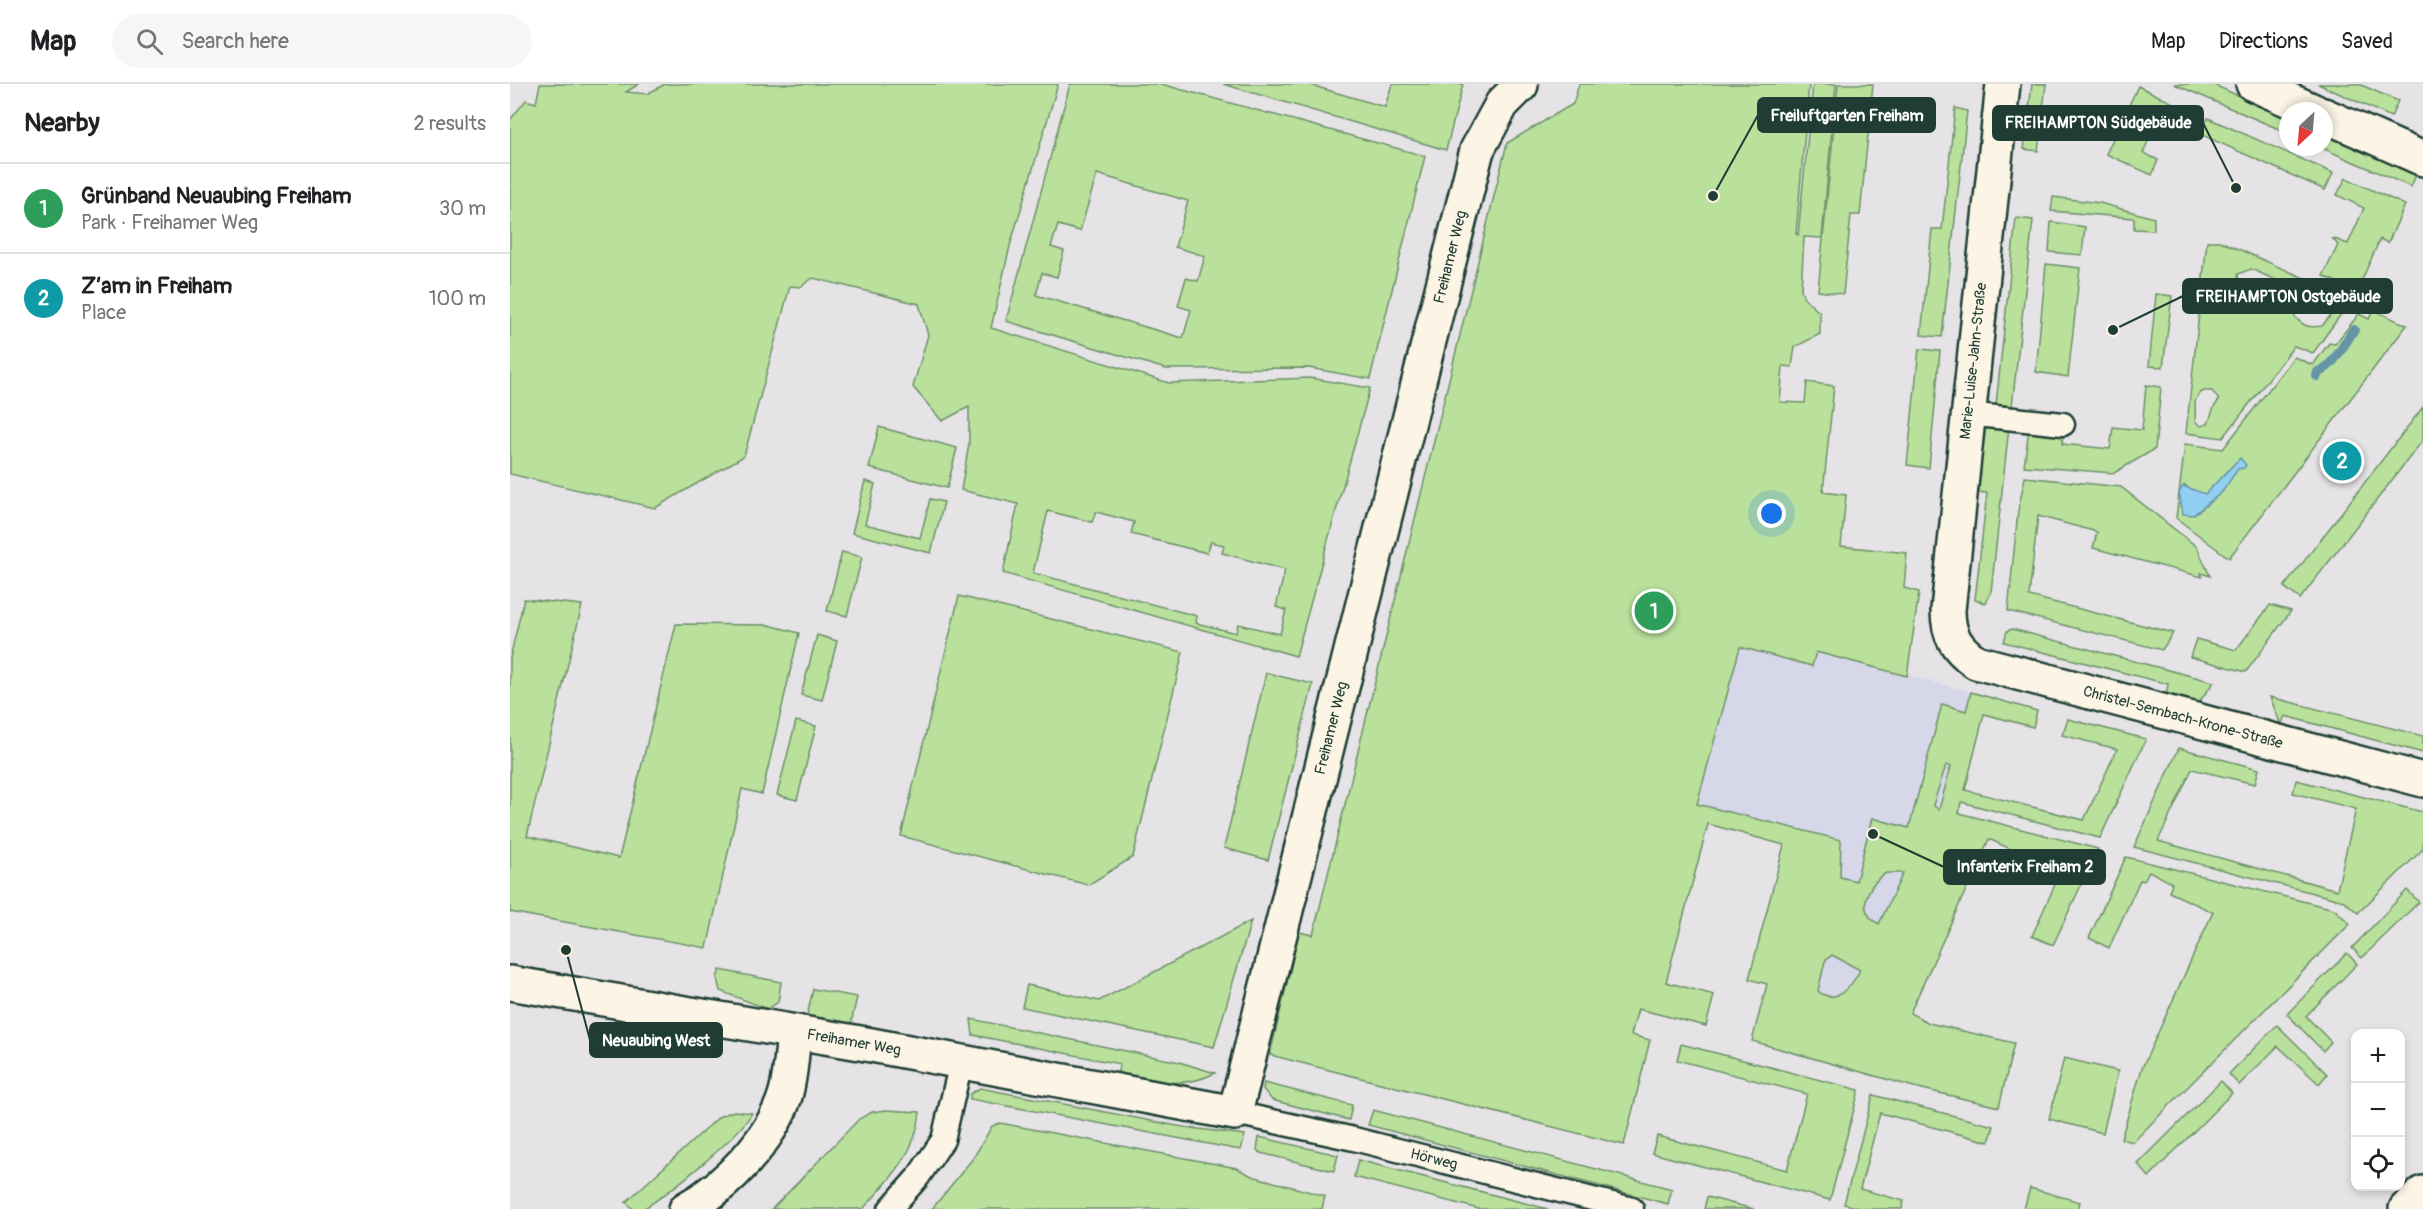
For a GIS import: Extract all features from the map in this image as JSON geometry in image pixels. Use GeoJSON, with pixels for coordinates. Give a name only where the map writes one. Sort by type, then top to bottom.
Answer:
{"type":"FeatureCollection","features":[{"type":"Feature","properties":{"kind":"street","name":"Marie-Luise-Jahn-Straße"},"geometry":{"type":"LineString","coordinates":[[1952,638],[1948,610],[2003,84]]}},
{"type":"Feature","properties":{"kind":"street"},"geometry":{"type":"LineString","coordinates":[[2253,84],[2294,102]]}},
{"type":"Feature","properties":{"kind":"street","name":"Freihamer Weg"},"geometry":{"type":"LineString","coordinates":[[702,1205],[763,1138],[777,1117],[786,1093],[794,1032],[1235,1113],[1477,150],[1502,104],[1521,85]]}},
{"type":"Feature","properties":{"kind":"street"},"geometry":{"type":"LineString","coordinates":[[2333,119],[2423,159]]}},
{"type":"Feature","properties":{"kind":"street","name":"Christel-Sembach-Krone-Straße"},"geometry":{"type":"LineString","coordinates":[[1952,638],[1961,651],[1976,662],[2423,780]]}},
{"type":"Feature","properties":{"kind":"street"},"geometry":{"type":"LineString","coordinates":[[510,982],[794,1032]]}},
{"type":"Feature","properties":{"kind":"street"},"geometry":{"type":"LineString","coordinates":[[2406,1209],[2423,1193]]}},
{"type":"Feature","properties":{"kind":"lane"},"geometry":{"type":"LineString","coordinates":[[1967,414],[2063,424]]}},
{"type":"Feature","properties":{"kind":"lane"},"geometry":{"type":"LineString","coordinates":[[890,1209],[918,1178],[942,1140],[961,1062]]}},
{"type":"Feature","properties":{"kind":"lane","name":"Hörweg"},"geometry":{"type":"LineString","coordinates":[[1235,1113],[1354,1139],[1632,1209]]}},
{"type":"Feature","properties":{"kind":"shaded area"},"geometry":{"type":"Polygon","coordinates":[[[1743,631],[1971,692],[1937,817],[1835,1037],[1789,1026],[1836,840],[1697,804],[1743,631]]]}},
{"type":"Feature","properties":{"kind":"green space"},"geometry":{"type":"Polygon","coordinates":[[[540,84],[639,84],[626,92],[647,94],[665,84],[1058,84],[1010,246],[991,328],[1169,383],[1310,378],[1370,388],[1296,656],[1003,573],[1018,504],[961,490],[969,444],[969,407],[942,421],[913,387],[928,335],[919,304],[813,278],[800,287],[790,286],[744,456],[655,508],[510,474],[510,120],[526,100],[536,103],[540,84]],[[1048,511],[1033,573],[1197,616],[1196,623],[1236,633],[1238,624],[1280,634],[1286,610],[1276,607],[1285,570],[1222,553],[1224,545],[1211,542],[1207,553],[1131,534],[1134,522],[1096,512],[1092,522],[1048,511]]]}},
{"type":"Feature","properties":{"kind":"green space"},"geometry":{"type":"Polygon","coordinates":[[[1070,84],[1161,84],[1425,156],[1370,379],[1309,368],[1166,369],[1006,321],[1070,84]],[[1097,174],[1080,231],[1058,225],[1051,247],[1064,251],[1057,277],[1042,273],[1036,295],[1183,338],[1191,310],[1178,306],[1186,278],[1198,281],[1205,256],[1175,247],[1188,201],[1097,174]]]}},
{"type":"Feature","properties":{"kind":"green space"},"geometry":{"type":"Polygon","coordinates":[[[1223,84],[1307,84],[1385,107],[1392,84],[1463,84],[1446,150],[1223,84]]]}},
{"type":"Feature","properties":{"kind":"green space"},"geometry":{"type":"Polygon","coordinates":[[[1579,84],[1809,84],[1796,234],[1798,235],[1813,84],[1836,84],[1822,238],[1804,237],[1801,290],[1804,298],[1820,313],[1820,334],[1795,347],[1792,367],[1783,366],[1780,402],[1805,403],[1807,382],[1834,386],[1823,492],[1846,495],[1841,546],[1907,553],[1904,588],[1919,592],[1907,676],[1816,652],[1812,666],[1740,647],[1697,804],[1841,840],[1840,877],[1856,881],[1872,818],[1909,828],[1942,704],[1966,711],[1971,692],[2037,711],[2033,727],[1984,714],[1965,790],[2084,820],[2117,749],[2062,735],[2068,719],[2146,739],[2100,838],[1961,802],[1959,813],[2098,849],[2053,945],[2032,936],[2065,862],[2039,850],[2034,860],[1989,839],[1910,1013],[1929,1023],[2014,1043],[1999,1107],[1914,1087],[1752,1041],[1767,984],[1749,979],[1784,845],[1708,824],[1666,982],[1714,995],[1706,1026],[1638,1009],[1631,1035],[1650,1040],[1624,1145],[1270,1055],[1299,932],[1313,935],[1507,143],[1573,104],[1579,84]],[[1946,765],[1933,805],[1939,810],[1951,766],[1946,765]],[[1886,873],[1869,891],[1866,905],[1867,912],[1879,924],[1903,873],[1886,873]],[[1832,955],[1825,961],[1818,991],[1825,995],[1837,995],[1843,992],[1860,970],[1832,955]]]}},
{"type":"Feature","properties":{"kind":"green space"},"geometry":{"type":"Polygon","coordinates":[[[1838,84],[1873,84],[1860,215],[1851,215],[1843,294],[1818,291],[1838,84]]]}},
{"type":"Feature","properties":{"kind":"green space"},"geometry":{"type":"Polygon","coordinates":[[[2032,84],[2046,84],[2038,151],[2024,149],[2032,84]]]}},
{"type":"Feature","properties":{"kind":"green space"},"geometry":{"type":"Polygon","coordinates":[[[2174,84],[2212,84],[2279,114],[2279,129],[2174,84]]]}},
{"type":"Feature","properties":{"kind":"green space"},"geometry":{"type":"Polygon","coordinates":[[[2318,84],[2359,84],[2398,101],[2391,117],[2318,84]]]}},
{"type":"Feature","properties":{"kind":"green space"},"geometry":{"type":"Polygon","coordinates":[[[2138,86],[2194,113],[2188,128],[2159,116],[2143,153],[2158,160],[2152,175],[2106,154],[2138,86]]]}},
{"type":"Feature","properties":{"kind":"green space"},"geometry":{"type":"Polygon","coordinates":[[[1955,108],[1967,111],[1942,337],[1921,335],[1932,229],[1942,229],[1955,108]]]}},
{"type":"Feature","properties":{"kind":"green space"},"geometry":{"type":"Polygon","coordinates":[[[2208,118],[2279,149],[2279,156],[2294,156],[2333,173],[2325,190],[2200,134],[2208,118]]]}},
{"type":"Feature","properties":{"kind":"green space"},"geometry":{"type":"Polygon","coordinates":[[[2333,138],[2416,175],[2411,187],[2333,153],[2333,138]]]}},
{"type":"Feature","properties":{"kind":"green space"},"geometry":{"type":"Polygon","coordinates":[[[2346,178],[2405,205],[2388,243],[2380,239],[2357,291],[2323,276],[2338,245],[2332,238],[2348,244],[2364,208],[2337,195],[2346,178]]]}},
{"type":"Feature","properties":{"kind":"green space"},"geometry":{"type":"Polygon","coordinates":[[[2053,197],[2100,203],[2154,218],[2154,230],[2134,229],[2134,218],[2051,211],[2053,197]]]}},
{"type":"Feature","properties":{"kind":"green space"},"geometry":{"type":"Polygon","coordinates":[[[2016,218],[2033,220],[2012,406],[1996,405],[2016,218]]]}},
{"type":"Feature","properties":{"kind":"green space"},"geometry":{"type":"Polygon","coordinates":[[[2051,222],[2085,227],[2082,255],[2049,252],[2051,222]]]}},
{"type":"Feature","properties":{"kind":"green space"},"geometry":{"type":"Polygon","coordinates":[[[2207,241],[2220,241],[2352,299],[2313,353],[2294,346],[2223,438],[2186,433],[2207,241]],[[2251,269],[2238,274],[2239,284],[2254,295],[2269,298],[2277,287],[2276,280],[2251,269]],[[2315,292],[2295,309],[2295,317],[2307,326],[2322,326],[2334,311],[2330,300],[2323,294],[2315,292]],[[2204,391],[2196,400],[2195,421],[2201,426],[2208,424],[2219,400],[2212,391],[2204,391]]]}},
{"type":"Feature","properties":{"kind":"green space"},"geometry":{"type":"Polygon","coordinates":[[[2046,264],[2080,268],[2068,377],[2036,372],[2046,264]]]}},
{"type":"Feature","properties":{"kind":"green space"},"geometry":{"type":"Polygon","coordinates":[[[2156,294],[2172,296],[2163,367],[2149,366],[2156,294]]]}},
{"type":"Feature","properties":{"kind":"green space"},"geometry":{"type":"Polygon","coordinates":[[[2373,310],[2407,325],[2229,558],[2176,518],[2185,444],[2223,449],[2294,357],[2313,365],[2329,343],[2335,344],[2359,314],[2369,319],[2373,310]],[[2240,458],[2205,495],[2192,491],[2185,485],[2180,506],[2199,511],[2222,492],[2240,458]]]}},
{"type":"Feature","properties":{"kind":"green space"},"geometry":{"type":"Polygon","coordinates":[[[1919,349],[1940,351],[1929,468],[1907,465],[1919,349]]]}},
{"type":"Feature","properties":{"kind":"green space"},"geometry":{"type":"Polygon","coordinates":[[[2146,385],[2161,387],[2155,449],[2114,473],[2024,466],[2029,428],[2063,433],[2062,444],[2110,449],[2113,427],[2142,430],[2146,385]]]}},
{"type":"Feature","properties":{"kind":"green space"},"geometry":{"type":"Polygon","coordinates":[[[2423,407],[2423,440],[2300,599],[2284,587],[2423,407]]]}},
{"type":"Feature","properties":{"kind":"green space"},"geometry":{"type":"Polygon","coordinates":[[[1982,424],[2009,427],[1991,592],[1986,603],[1975,600],[1987,493],[1973,492],[1982,424]]]}},
{"type":"Feature","properties":{"kind":"green space"},"geometry":{"type":"Polygon","coordinates":[[[879,427],[957,448],[947,488],[869,468],[879,427]]]}},
{"type":"Feature","properties":{"kind":"green space"},"geometry":{"type":"Polygon","coordinates":[[[2025,477],[2121,487],[2197,547],[2210,576],[2201,573],[2202,577],[2093,548],[2097,532],[2038,516],[2029,596],[2173,633],[2162,650],[2008,611],[2018,511],[2025,477]]]}},
{"type":"Feature","properties":{"kind":"green space"},"geometry":{"type":"Polygon","coordinates":[[[865,481],[875,484],[865,524],[920,538],[930,499],[944,502],[931,553],[852,533],[865,481]]]}},
{"type":"Feature","properties":{"kind":"green space"},"geometry":{"type":"Polygon","coordinates":[[[842,552],[862,557],[847,616],[827,611],[842,552]]]}},
{"type":"Feature","properties":{"kind":"green space"},"geometry":{"type":"Polygon","coordinates":[[[959,596],[1183,652],[1133,857],[1088,885],[901,836],[959,596]]]}},
{"type":"Feature","properties":{"kind":"green space"},"geometry":{"type":"Polygon","coordinates":[[[524,599],[582,605],[527,836],[619,858],[676,624],[769,625],[799,633],[762,794],[742,789],[707,948],[510,912],[510,658],[524,599]]]}},
{"type":"Feature","properties":{"kind":"green space"},"geometry":{"type":"Polygon","coordinates":[[[2270,605],[2291,611],[2246,672],[2190,657],[2196,639],[2236,650],[2270,605]]]}},
{"type":"Feature","properties":{"kind":"green space"},"geometry":{"type":"Polygon","coordinates":[[[2012,629],[2214,682],[2197,705],[2166,696],[2168,684],[2004,642],[2007,631],[2012,629]]]}},
{"type":"Feature","properties":{"kind":"green space"},"geometry":{"type":"Polygon","coordinates":[[[817,635],[837,641],[822,700],[801,695],[817,635]]]}},
{"type":"Feature","properties":{"kind":"green space"},"geometry":{"type":"Polygon","coordinates":[[[1266,673],[1313,684],[1268,860],[1224,848],[1266,673]]]}},
{"type":"Feature","properties":{"kind":"green space"},"geometry":{"type":"Polygon","coordinates":[[[2270,697],[2423,736],[2423,753],[2285,716],[2281,725],[2270,697]]]}},
{"type":"Feature","properties":{"kind":"green space"},"geometry":{"type":"Polygon","coordinates":[[[796,721],[816,726],[797,800],[777,795],[796,721]]]}},
{"type":"Feature","properties":{"kind":"green space"},"geometry":{"type":"Polygon","coordinates":[[[2179,748],[2259,769],[2255,784],[2192,769],[2158,841],[2337,890],[2356,809],[2293,793],[2296,780],[2423,812],[2423,849],[2358,913],[2344,901],[2134,847],[2179,748]]]}},
{"type":"Feature","properties":{"kind":"green space"},"geometry":{"type":"Polygon","coordinates":[[[2126,857],[2334,909],[2350,924],[2133,1142],[2121,1139],[2142,1068],[2213,912],[2169,892],[2172,883],[2149,871],[2144,881],[2140,880],[2109,948],[2089,938],[2126,857]]]}},
{"type":"Feature","properties":{"kind":"green space"},"geometry":{"type":"Polygon","coordinates":[[[2407,890],[2419,902],[2362,958],[2352,948],[2407,890]]]}},
{"type":"Feature","properties":{"kind":"green space"},"geometry":{"type":"Polygon","coordinates":[[[1251,921],[1214,1047],[1022,1007],[1027,985],[1099,1001],[1251,921]]]}},
{"type":"Feature","properties":{"kind":"green space"},"geometry":{"type":"Polygon","coordinates":[[[2347,953],[2357,964],[2306,1016],[2331,1042],[2323,1051],[2287,1014],[2347,953]]]}},
{"type":"Feature","properties":{"kind":"green space"},"geometry":{"type":"Polygon","coordinates":[[[720,970],[781,982],[778,1002],[768,1009],[720,991],[717,978],[720,970]]]}},
{"type":"Feature","properties":{"kind":"green space"},"geometry":{"type":"Polygon","coordinates":[[[813,989],[857,997],[851,1024],[807,1016],[813,989]]]}},
{"type":"Feature","properties":{"kind":"green space"},"geometry":{"type":"Polygon","coordinates":[[[971,1019],[1179,1062],[1215,1073],[1191,1081],[1179,1082],[1155,1081],[1117,1074],[1120,1064],[973,1035],[971,1019]]]}},
{"type":"Feature","properties":{"kind":"green space"},"geometry":{"type":"Polygon","coordinates":[[[2277,1025],[2327,1074],[2319,1084],[2278,1046],[2239,1085],[2229,1074],[2277,1025]]]}},
{"type":"Feature","properties":{"kind":"green space"},"geometry":{"type":"Polygon","coordinates":[[[1681,1044],[1859,1090],[1830,1200],[1652,1153],[1657,1136],[1787,1170],[1807,1094],[1677,1060],[1681,1044]]]}},
{"type":"Feature","properties":{"kind":"green space"},"geometry":{"type":"Polygon","coordinates":[[[2064,1058],[2118,1071],[2103,1133],[2049,1119],[2064,1058]]]}},
{"type":"Feature","properties":{"kind":"green space"},"geometry":{"type":"Polygon","coordinates":[[[2221,1081],[2232,1093],[2149,1177],[2138,1164],[2221,1081]]]}},
{"type":"Feature","properties":{"kind":"green space"},"geometry":{"type":"Polygon","coordinates":[[[1264,1083],[1352,1105],[1349,1120],[1272,1100],[1263,1089],[1264,1083]]]}},
{"type":"Feature","properties":{"kind":"green space"},"geometry":{"type":"Polygon","coordinates":[[[980,1088],[1183,1127],[1245,1135],[1241,1150],[1235,1149],[970,1099],[970,1094],[980,1088]]]}},
{"type":"Feature","properties":{"kind":"green space"},"geometry":{"type":"Polygon","coordinates":[[[1873,1095],[1994,1126],[1989,1142],[1880,1113],[1860,1189],[1904,1201],[1902,1209],[1863,1209],[1844,1204],[1873,1095]]]}},
{"type":"Feature","properties":{"kind":"green space"},"geometry":{"type":"Polygon","coordinates":[[[886,1110],[920,1112],[918,1127],[900,1165],[863,1209],[772,1209],[859,1119],[872,1112],[886,1110]]]}},
{"type":"Feature","properties":{"kind":"green space"},"geometry":{"type":"Polygon","coordinates":[[[1373,1110],[1672,1189],[1668,1204],[1368,1125],[1373,1110]]]}},
{"type":"Feature","properties":{"kind":"green space"},"geometry":{"type":"Polygon","coordinates":[[[734,1111],[752,1113],[733,1136],[702,1164],[643,1209],[633,1209],[626,1202],[720,1116],[734,1111]]]}},
{"type":"Feature","properties":{"kind":"green space"},"geometry":{"type":"Polygon","coordinates":[[[1000,1123],[1237,1168],[1252,1176],[1325,1196],[1322,1209],[932,1209],[974,1157],[992,1126],[1000,1123]]]}},
{"type":"Feature","properties":{"kind":"green space"},"geometry":{"type":"Polygon","coordinates":[[[1259,1137],[1338,1155],[1334,1171],[1261,1153],[1257,1150],[1259,1137]]]}},
{"type":"Feature","properties":{"kind":"green space"},"geometry":{"type":"Polygon","coordinates":[[[1358,1160],[1548,1209],[1479,1209],[1354,1177],[1358,1160]]]}},
{"type":"Feature","properties":{"kind":"green space"},"geometry":{"type":"Polygon","coordinates":[[[2030,1188],[2080,1202],[2078,1209],[2024,1209],[2030,1188]]]}},
{"type":"Feature","properties":{"kind":"green space"},"geometry":{"type":"Polygon","coordinates":[[[1707,1197],[1754,1209],[1704,1209],[1707,1197]]]}},
{"type":"Feature","properties":{"kind":"water"},"geometry":{"type":"Polygon","coordinates":[[[2240,458],[2246,465],[2238,469],[2222,492],[2193,515],[2183,514],[2179,493],[2183,486],[2205,494],[2240,458]]]}},
{"type":"Feature","properties":{"kind":"waterway"},"geometry":{"type":"LineString","coordinates":[[2317,376],[2318,372],[2334,360],[2354,330]]}},
{"type":"Feature","properties":{"kind":"place","name":"FREIHAMPTON Südgebäude"},"geometry":{"type":"Point","coordinates":[2236,188]}},
{"type":"Feature","properties":{"kind":"place","name":"Freiluftgarten Freiham"},"geometry":{"type":"Point","coordinates":[1713,196]}},
{"type":"Feature","properties":{"kind":"place","name":"FREIHAMPTON Ostgebäude"},"geometry":{"type":"Point","coordinates":[2113,330]}},
{"type":"Feature","properties":{"kind":"place","name":"Z’am in Freiham"},"geometry":{"type":"Point","coordinates":[2342,461]}},
{"type":"Feature","properties":{"kind":"place","name":"Grünband Neuaubing Freiham"},"geometry":{"type":"Point","coordinates":[1654,611]}},
{"type":"Feature","properties":{"kind":"place","name":"Infanterix Freiham 2"},"geometry":{"type":"Point","coordinates":[1873,834]}},
{"type":"Feature","properties":{"kind":"place","name":"Neuaubing West"},"geometry":{"type":"Point","coordinates":[566,950]}}]}
